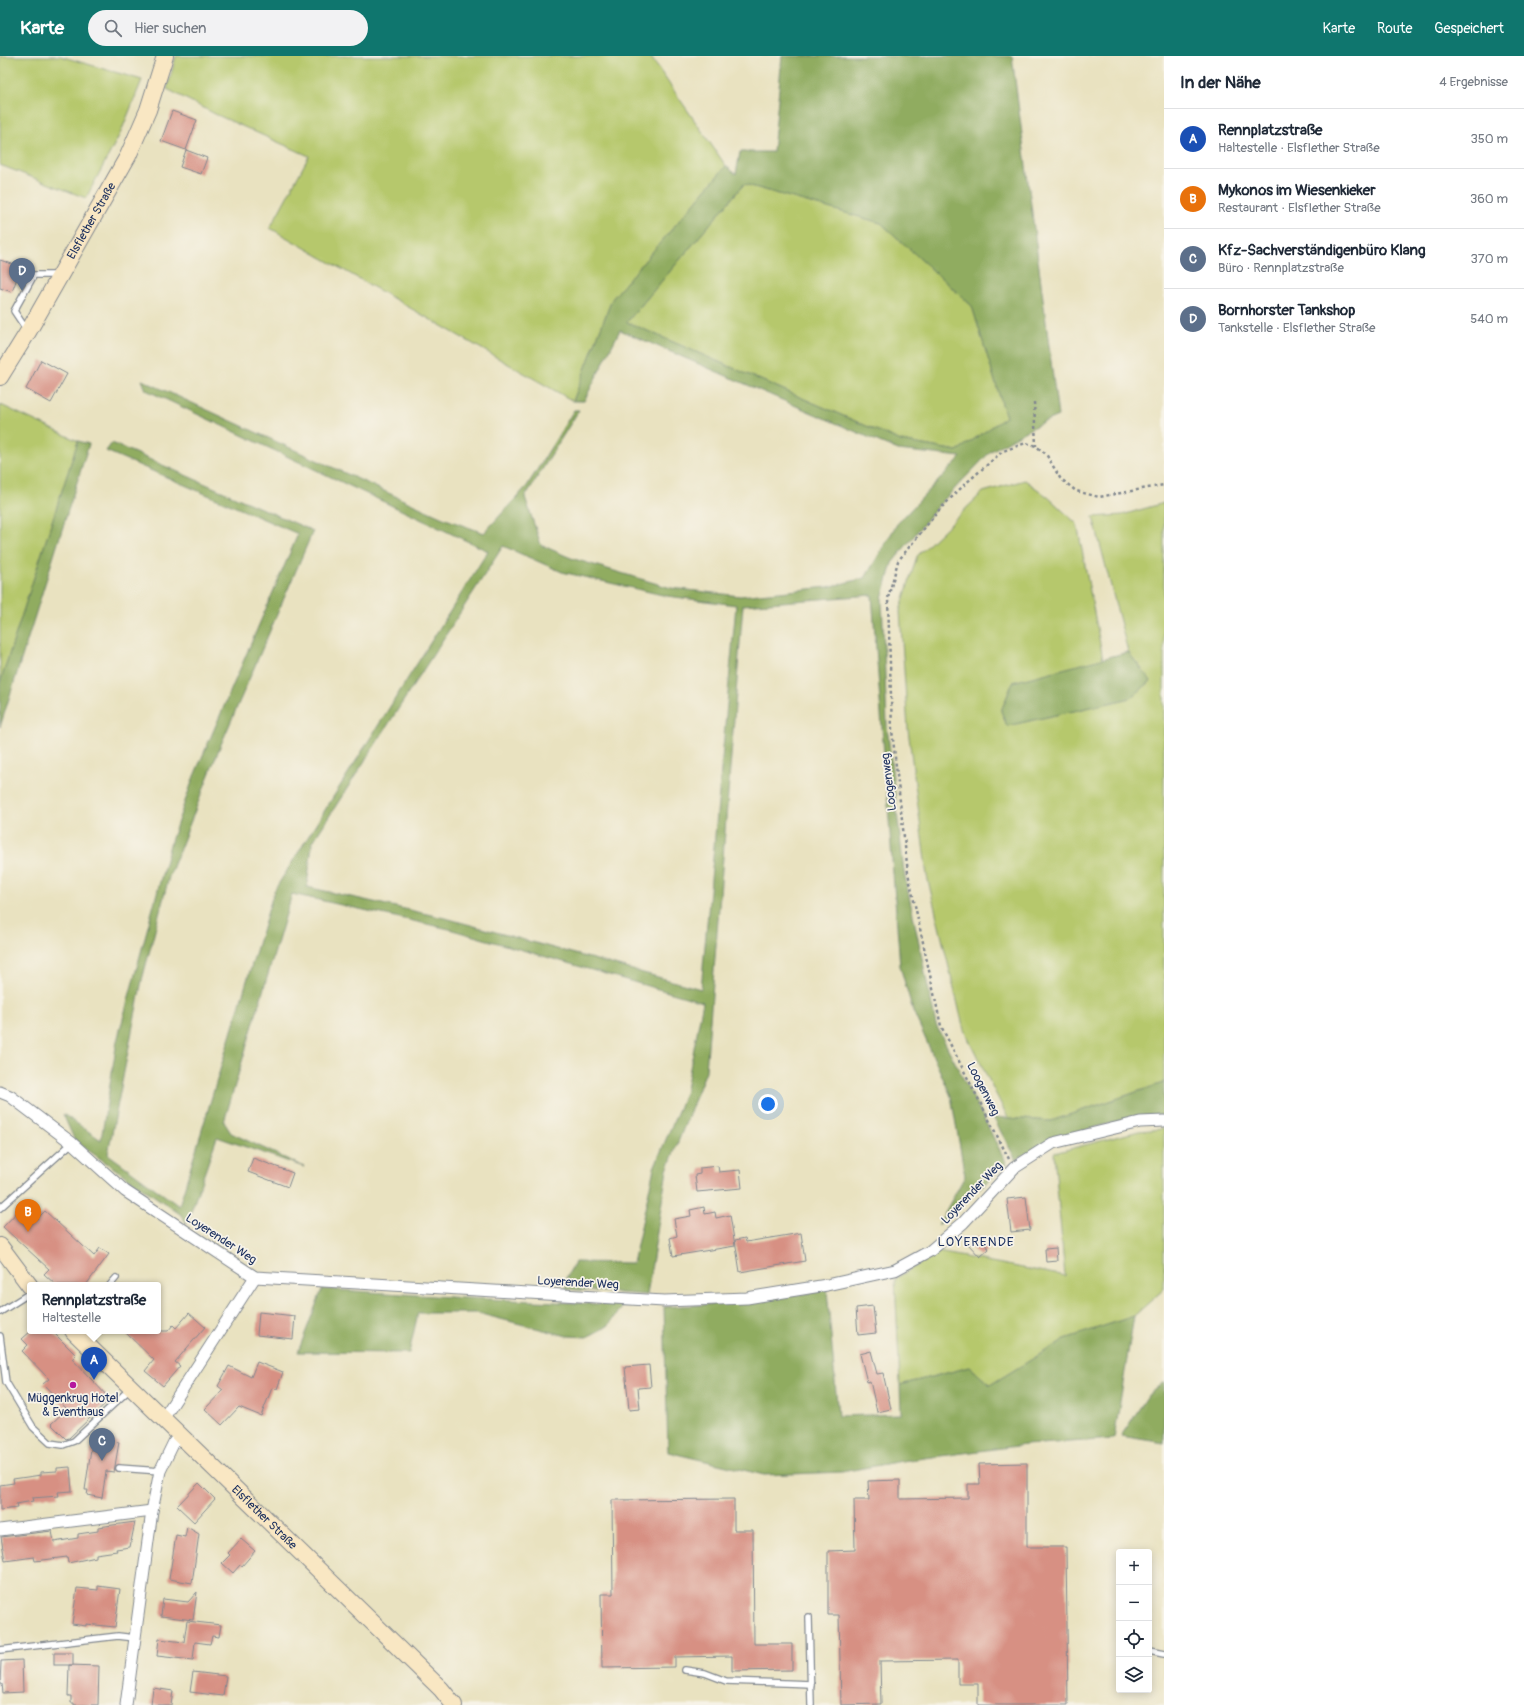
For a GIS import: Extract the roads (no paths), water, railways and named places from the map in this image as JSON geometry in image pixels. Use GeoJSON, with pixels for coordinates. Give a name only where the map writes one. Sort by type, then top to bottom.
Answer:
{"type":"FeatureCollection","features":[{"type":"Feature","properties":{"kind":"main road","name":"Elsflether Straße"},"geometry":{"type":"LineString","coordinates":[[0,377],[28,332],[128,156],[148,110],[165,56]]}},
{"type":"Feature","properties":{"kind":"main road"},"geometry":{"type":"LineString","coordinates":[[0,1246],[27,1282]]}},
{"type":"Feature","properties":{"kind":"main road","name":"Elsflether Straße"},"geometry":{"type":"LineString","coordinates":[[76,1334],[441,1689],[454,1705]]}},
{"type":"Feature","properties":{"kind":"street","name":"Loyerender Weg"},"geometry":{"type":"LineString","coordinates":[[0,1092],[10,1096],[72,1143],[125,1192],[255,1276],[664,1301],[747,1298],[827,1285],[895,1270],[930,1251],[963,1223],[1014,1168],[1053,1144],[1140,1122],[1164,1121]]}},
{"type":"Feature","properties":{"kind":"street"},"geometry":{"type":"LineString","coordinates":[[164,1419],[255,1276]]}},
{"type":"Feature","properties":{"kind":"street"},"geometry":{"type":"LineString","coordinates":[[126,1705],[152,1511],[160,1471],[174,1442],[180,1435]]}},
{"type":"Feature","properties":{"kind":"street"},"geometry":{"type":"LineString","coordinates":[[0,1530],[152,1511]]}},
{"type":"Feature","properties":{"kind":"lane"},"geometry":{"type":"LineString","coordinates":[[28,332],[14,311],[34,275],[60,275]]}},
{"type":"Feature","properties":{"kind":"lane"},"geometry":{"type":"LineString","coordinates":[[0,1208],[72,1143]]}},
{"type":"Feature","properties":{"kind":"lane"},"geometry":{"type":"LineString","coordinates":[[113,1282],[116,1278]]}},
{"type":"Feature","properties":{"kind":"lane"},"geometry":{"type":"LineString","coordinates":[[0,1312],[27,1294]]}},
{"type":"Feature","properties":{"kind":"lane"},"geometry":{"type":"LineString","coordinates":[[0,1336],[6,1382],[33,1427],[50,1443],[63,1446],[74,1441],[131,1388]]}},
{"type":"Feature","properties":{"kind":"lane"},"geometry":{"type":"LineString","coordinates":[[119,1468],[160,1471]]}},
{"type":"Feature","properties":{"kind":"lane"},"geometry":{"type":"LineString","coordinates":[[809,1617],[811,1705]]}},
{"type":"Feature","properties":{"kind":"lane"},"geometry":{"type":"LineString","coordinates":[[0,1650],[118,1636],[135,1638]]}},
{"type":"Feature","properties":{"kind":"lane"},"geometry":{"type":"LineString","coordinates":[[1152,1652],[1164,1654]]}},
{"type":"Feature","properties":{"kind":"lane"},"geometry":{"type":"LineString","coordinates":[[685,1670],[706,1673],[726,1682],[811,1684]]}},
{"type":"Feature","properties":{"kind":"place","name":"Bornhorster Tankshop"},"geometry":{"type":"Point","coordinates":[22,291]}},
{"type":"Feature","properties":{"kind":"place","name":"Mykonos im Wiesenkieker"},"geometry":{"type":"Point","coordinates":[28,1232]}},
{"type":"Feature","properties":{"kind":"place","name":"Rennplatzstraße"},"geometry":{"type":"Point","coordinates":[94,1380]}},
{"type":"Feature","properties":{"kind":"place","name":"Müggenkrug Hotel & Eventhaus"},"geometry":{"type":"Point","coordinates":[73,1385]}},
{"type":"Feature","properties":{"kind":"place","name":"Kfz-Sachverständigenbüro Klang"},"geometry":{"type":"Point","coordinates":[102,1461]}},
{"type":"Feature","properties":{"kind":"district","name":"LOYERENDE"},"geometry":{"type":"Point","coordinates":[976,1242]}}]}
